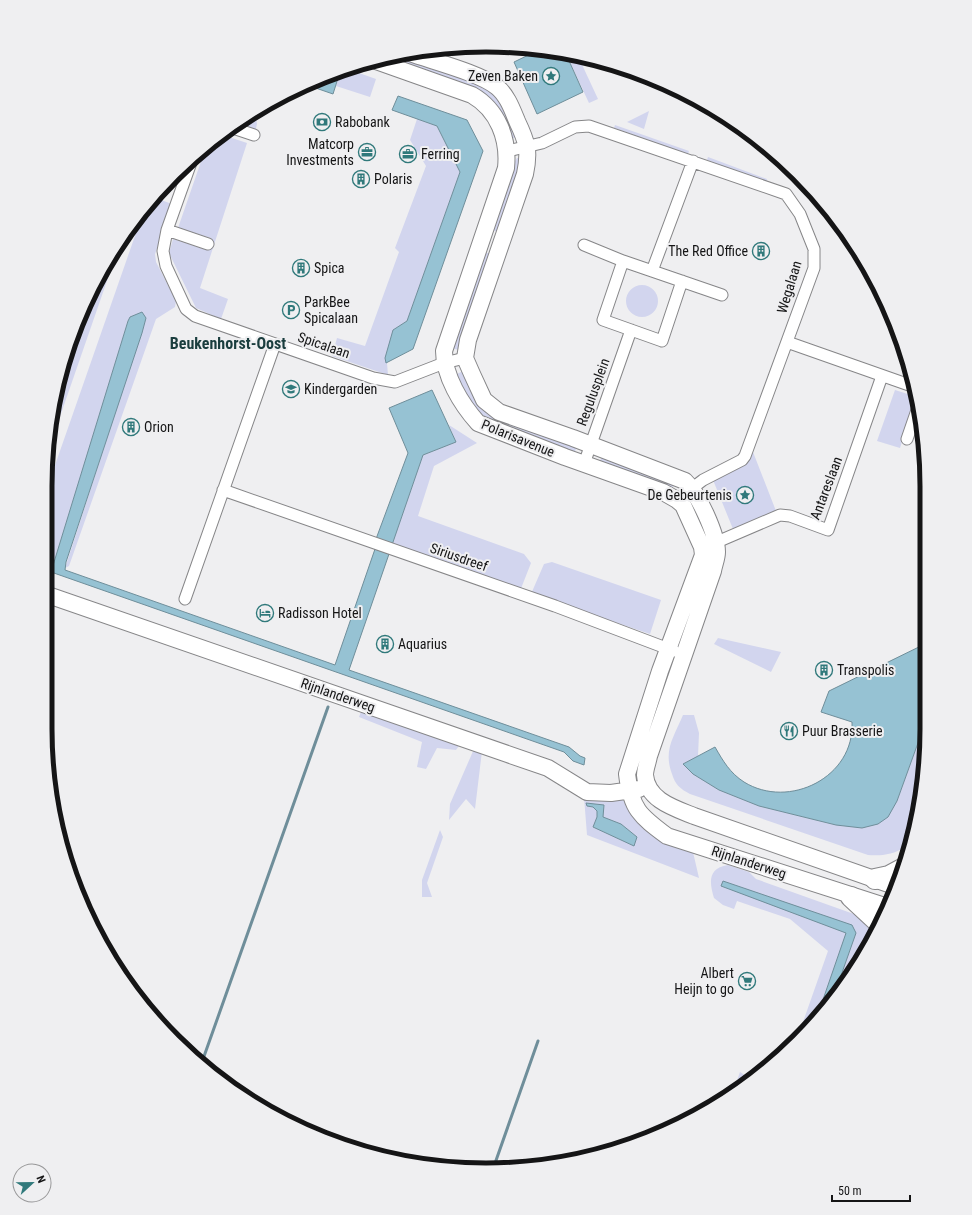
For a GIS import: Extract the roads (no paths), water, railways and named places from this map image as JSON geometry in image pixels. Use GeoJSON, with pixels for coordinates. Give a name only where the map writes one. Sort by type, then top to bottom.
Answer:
{"type":"FeatureCollection","features":[{"type":"Feature","properties":{"kind":"highway"},"geometry":{"type":"LineString","coordinates":[[875,879],[889,876],[896,872]]}},
{"type":"Feature","properties":{"kind":"highway"},"geometry":{"type":"LineString","coordinates":[[851,897],[876,920]]}},
{"type":"Feature","properties":{"kind":"street"},"geometry":{"type":"LineString","coordinates":[[422,57],[485,79],[497,87],[507,100],[528,147],[529,158],[525,174],[468,340],[465,358]]}},
{"type":"Feature","properties":{"kind":"street"},"geometry":{"type":"LineString","coordinates":[[390,63],[472,95],[484,102],[499,126],[508,151],[506,168],[448,334],[444,351],[444,363]]}},
{"type":"Feature","properties":{"kind":"street","name":"Wegalaan"},"geometry":{"type":"LineString","coordinates":[[508,151],[542,143],[575,127],[583,125],[693,161],[786,194],[800,214],[814,249],[814,268],[745,456],[742,460],[692,487],[677,500]]}},
{"type":"Feature","properties":{"kind":"street"},"geometry":{"type":"LineString","coordinates":[[238,130],[254,135]]}},
{"type":"Feature","properties":{"kind":"street"},"geometry":{"type":"LineString","coordinates":[[652,271],[693,161]]}},
{"type":"Feature","properties":{"kind":"street","name":"Spicalaan"},"geometry":{"type":"LineString","coordinates":[[188,171],[168,230],[163,251],[166,266],[186,309],[195,316],[373,378],[395,382],[444,363],[465,358]]}},
{"type":"Feature","properties":{"kind":"street"},"geometry":{"type":"LineString","coordinates":[[168,230],[208,244]]}},
{"type":"Feature","properties":{"kind":"street"},"geometry":{"type":"LineString","coordinates":[[481,240],[500,248]]}},
{"type":"Feature","properties":{"kind":"street"},"geometry":{"type":"LineString","coordinates":[[584,245],[623,261],[722,295]]}},
{"type":"Feature","properties":{"kind":"street"},"geometry":{"type":"LineString","coordinates":[[623,261],[603,320],[662,341],[682,281]]}},
{"type":"Feature","properties":{"kind":"street","name":"Regulusplein"},"geometry":{"type":"LineString","coordinates":[[584,464],[631,330]]}},
{"type":"Feature","properties":{"kind":"street"},"geometry":{"type":"LineString","coordinates":[[787,342],[908,385]]}},
{"type":"Feature","properties":{"kind":"street"},"geometry":{"type":"LineString","coordinates":[[184,599],[275,344]]}},
{"type":"Feature","properties":{"kind":"street","name":"Polarisavenue"},"geometry":{"type":"LineString","coordinates":[[465,358],[484,400],[499,412],[669,473],[685,481],[692,487],[708,521],[709,545],[703,555],[668,649],[627,774],[629,791]]}},
{"type":"Feature","properties":{"kind":"street","name":"Polarisavenue"},"geometry":{"type":"LineString","coordinates":[[444,363],[467,411],[478,423],[584,464],[663,492],[677,500],[683,506],[709,545],[717,553],[713,571],[649,756],[645,774],[648,787]]}},
{"type":"Feature","properties":{"kind":"street","name":"Antareslaan"},"geometry":{"type":"LineString","coordinates":[[709,545],[780,515],[790,516],[828,530],[882,376]]}},
{"type":"Feature","properties":{"kind":"street"},"geometry":{"type":"LineString","coordinates":[[907,439],[914,418]]}},
{"type":"Feature","properties":{"kind":"street","name":"Siriusdreef"},"geometry":{"type":"LineString","coordinates":[[223,490],[556,606],[684,655]]}},
{"type":"Feature","properties":{"kind":"street","name":"Rijnlanderweg"},"geometry":{"type":"LineString","coordinates":[[52,596],[548,768],[587,792],[599,793],[629,791],[648,787],[654,796],[663,802],[694,816],[891,885]]}},
{"type":"Feature","properties":{"kind":"street","name":"Rijnlanderweg"},"geometry":{"type":"LineString","coordinates":[[629,791],[634,806],[644,818],[667,836],[851,897],[882,905]]}},
{"type":"Feature","properties":{"kind":"waterway"},"geometry":{"type":"LineString","coordinates":[[203,1058],[328,707]]}},
{"type":"Feature","properties":{"kind":"waterway"},"geometry":{"type":"LineString","coordinates":[[495,1163],[538,1041]]}},
{"type":"Feature","properties":{"kind":"place","name":"Zeven Baken"},"geometry":{"type":"Point","coordinates":[551,76]}},
{"type":"Feature","properties":{"kind":"place","name":"Rabobank"},"geometry":{"type":"Point","coordinates":[322,122]}},
{"type":"Feature","properties":{"kind":"place","name":"Matcorp Investments"},"geometry":{"type":"Point","coordinates":[367,152]}},
{"type":"Feature","properties":{"kind":"place","name":"Ferring"},"geometry":{"type":"Point","coordinates":[408,154]}},
{"type":"Feature","properties":{"kind":"place","name":"Polaris"},"geometry":{"type":"Point","coordinates":[361,179]}},
{"type":"Feature","properties":{"kind":"place","name":"The Red Office"},"geometry":{"type":"Point","coordinates":[761,251]}},
{"type":"Feature","properties":{"kind":"place","name":"Spica"},"geometry":{"type":"Point","coordinates":[301,268]}},
{"type":"Feature","properties":{"kind":"place","name":"ParkBee Spicalaan"},"geometry":{"type":"Point","coordinates":[291,310]}},
{"type":"Feature","properties":{"kind":"place","name":"Kindergarden"},"geometry":{"type":"Point","coordinates":[291,389]}},
{"type":"Feature","properties":{"kind":"place","name":"Orion"},"geometry":{"type":"Point","coordinates":[131,427]}},
{"type":"Feature","properties":{"kind":"place","name":"De Gebeurtenis"},"geometry":{"type":"Point","coordinates":[745,495]}},
{"type":"Feature","properties":{"kind":"place","name":"Radisson Hotel"},"geometry":{"type":"Point","coordinates":[265,613]}},
{"type":"Feature","properties":{"kind":"place","name":"Aquarius"},"geometry":{"type":"Point","coordinates":[385,644]}},
{"type":"Feature","properties":{"kind":"place","name":"Transpolis"},"geometry":{"type":"Point","coordinates":[824,670]}},
{"type":"Feature","properties":{"kind":"place","name":"Puur Brasserie"},"geometry":{"type":"Point","coordinates":[789,731]}},
{"type":"Feature","properties":{"kind":"place","name":"Albert Heijn to go"},"geometry":{"type":"Point","coordinates":[747,981]}},
{"type":"Feature","properties":{"kind":"district","name":"Beukenhorst-Oost"},"geometry":{"type":"Point","coordinates":[228,343]}}]}
